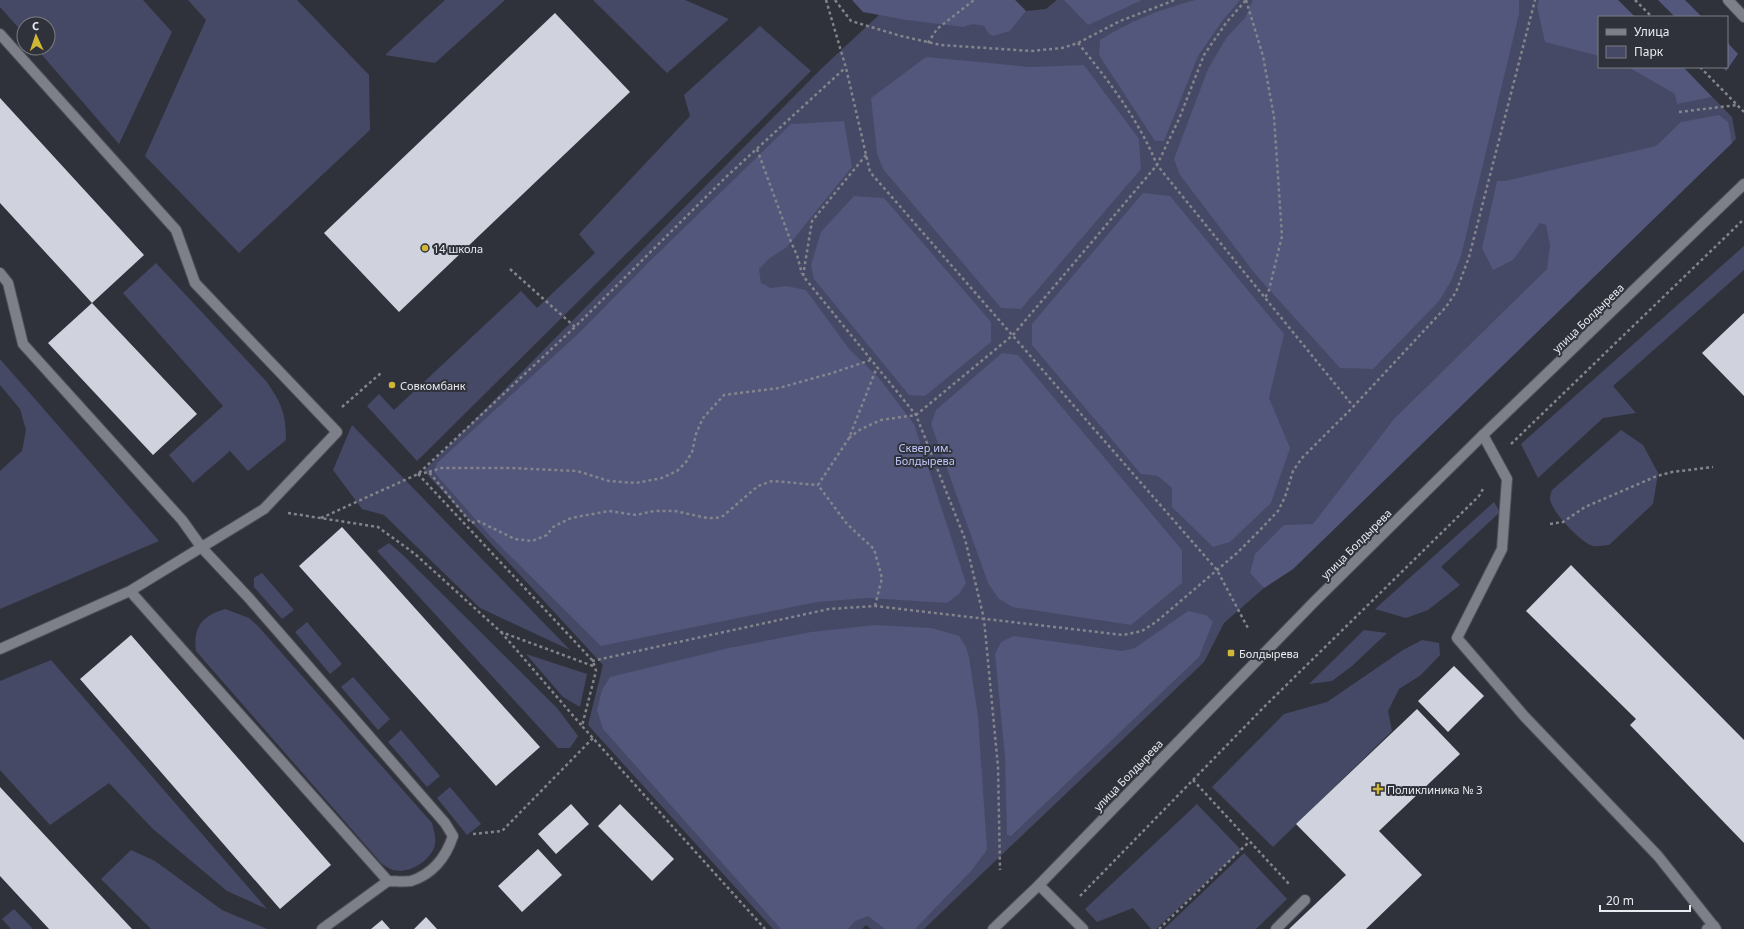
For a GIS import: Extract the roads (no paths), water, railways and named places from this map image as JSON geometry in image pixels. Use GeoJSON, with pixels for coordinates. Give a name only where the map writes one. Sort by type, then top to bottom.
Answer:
{"type":"FeatureCollection","features":[{"type":"Feature","properties":{"kind":"street"},"geometry":{"type":"LineString","coordinates":[[1728,0],[1744,17]]}},
{"type":"Feature","properties":{"kind":"street"},"geometry":{"type":"LineString","coordinates":[[0,34],[176,230],[195,284],[337,432],[264,509],[130,592],[47,627],[0,649]]}},
{"type":"Feature","properties":{"kind":"street","name":"улица Болдырева"},"geometry":{"type":"LineString","coordinates":[[993,929],[1039,885],[1221,696],[1483,435],[1744,184]]}},
{"type":"Feature","properties":{"kind":"street"},"geometry":{"type":"LineString","coordinates":[[0,273],[8,283],[23,344],[182,520],[202,548],[248,597],[422,795],[445,823],[453,836],[448,852],[433,870],[410,881],[388,881],[322,929]]}},
{"type":"Feature","properties":{"kind":"street"},"geometry":{"type":"LineString","coordinates":[[1483,435],[1507,478],[1502,549],[1457,638],[1524,717],[1658,856],[1712,928]]}},
{"type":"Feature","properties":{"kind":"street"},"geometry":{"type":"LineString","coordinates":[[130,592],[388,881]]}},
{"type":"Feature","properties":{"kind":"street"},"geometry":{"type":"LineString","coordinates":[[1039,885],[1083,929]]}},
{"type":"Feature","properties":{"kind":"street"},"geometry":{"type":"LineString","coordinates":[[1276,929],[1305,900]]}},
{"type":"Feature","properties":{"kind":"place","name":"14 школа"},"geometry":{"type":"Point","coordinates":[425,248]}},
{"type":"Feature","properties":{"kind":"place","name":"Совкомбанк"},"geometry":{"type":"Point","coordinates":[392,385]}},
{"type":"Feature","properties":{"kind":"place","name":"Болдырева"},"geometry":{"type":"Point","coordinates":[1231,653]}},
{"type":"Feature","properties":{"kind":"place","name":"Поликлиника № 3"},"geometry":{"type":"Point","coordinates":[1378,789]}},
{"type":"Feature","properties":{"kind":"park label","name":"Сквер им. Болдырева"},"geometry":{"type":"Point","coordinates":[925,453]}}]}
